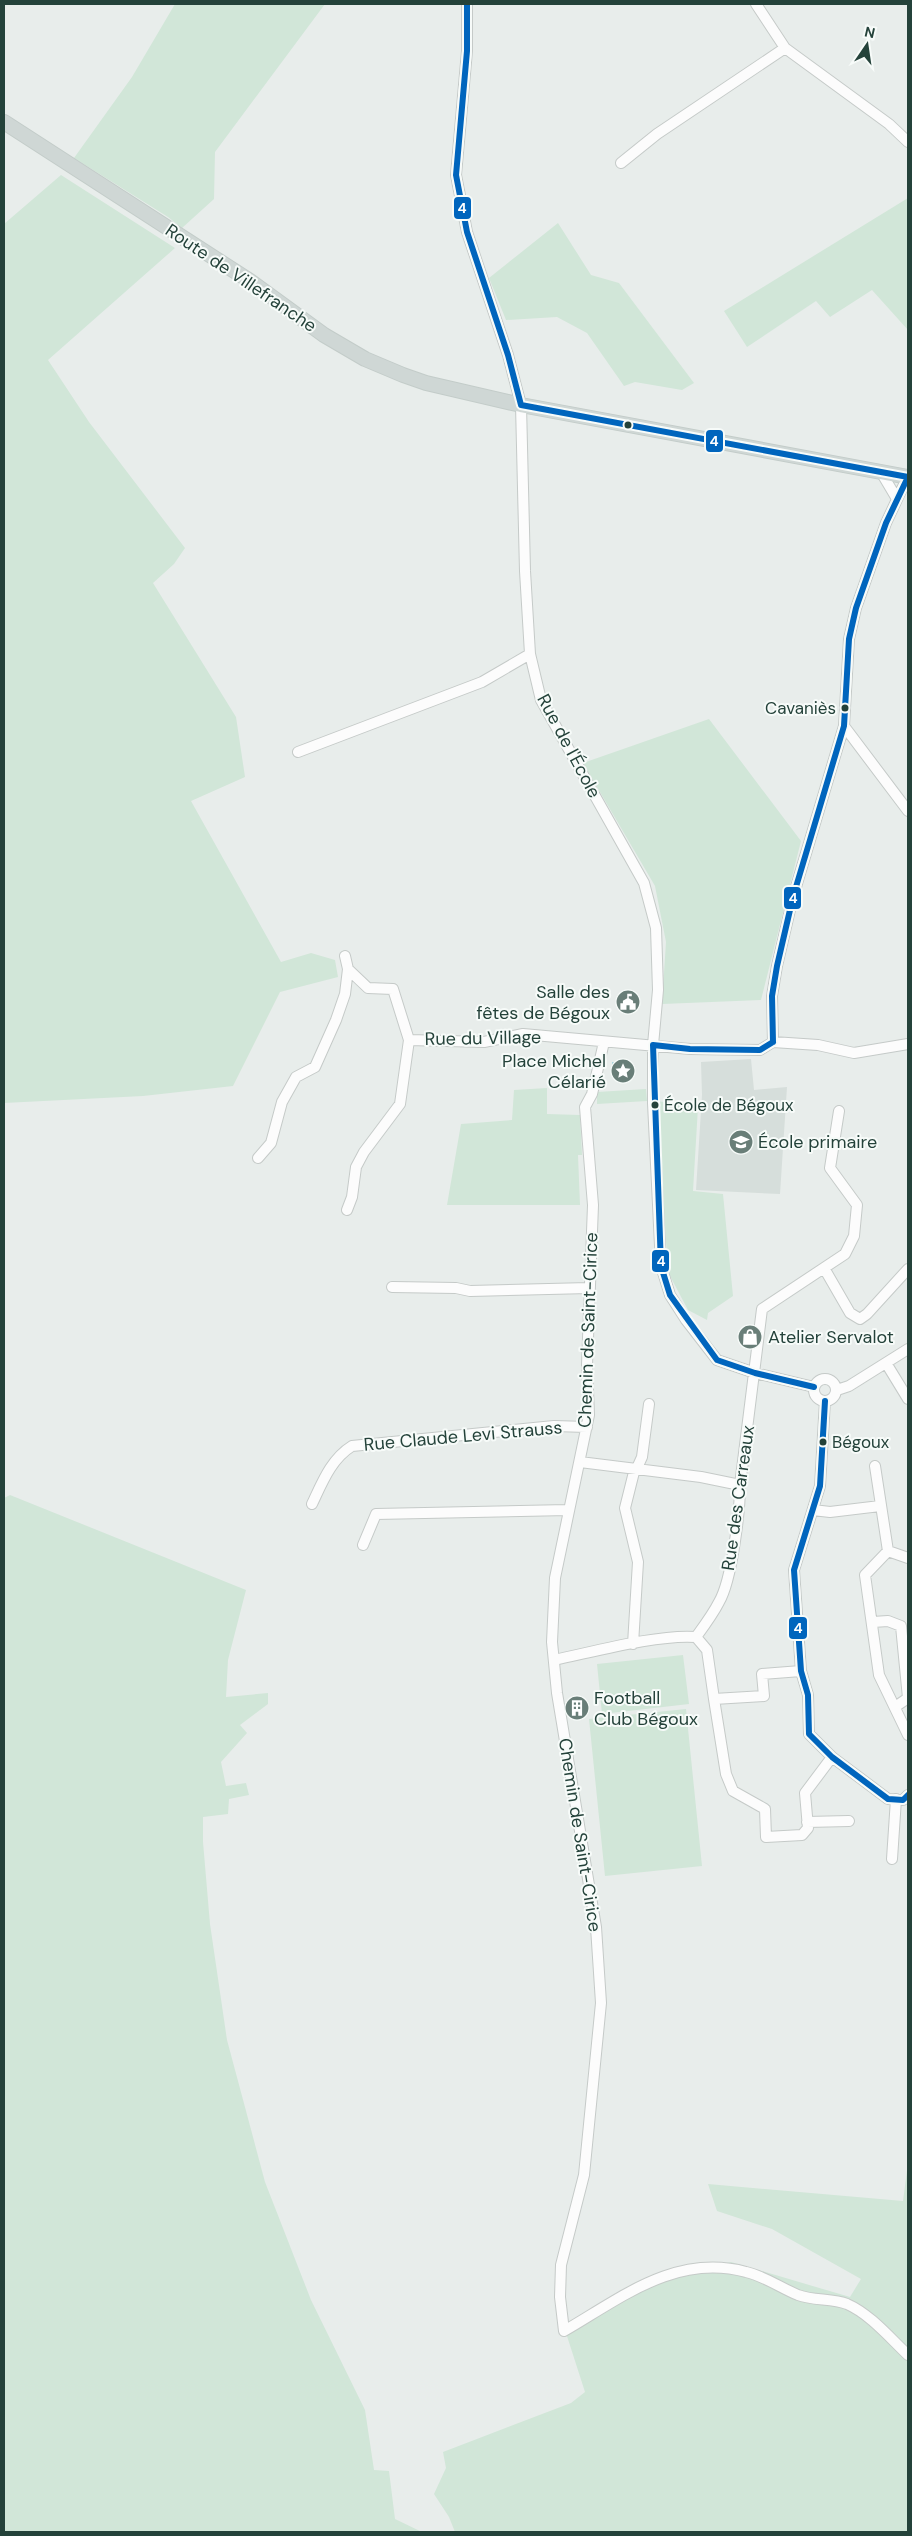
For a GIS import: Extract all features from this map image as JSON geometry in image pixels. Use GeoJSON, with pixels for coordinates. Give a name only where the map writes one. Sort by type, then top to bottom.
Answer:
{"type":"FeatureCollection","features":[{"type":"Feature","properties":{"kind":"main road","name":"Route de Villefranche"},"geometry":{"type":"LineString","coordinates":[[4,122],[250,281],[324,334],[365,358],[426,383],[521,405],[908,476]]}},
{"type":"Feature","properties":{"kind":"street","name":"Rue de l'École"},"geometry":{"type":"LineString","coordinates":[[466,4],[467,51],[456,175],[467,232],[508,355],[521,405],[525,571],[530,654],[541,700],[644,883],[656,928],[658,990],[653,1045],[661,1266],[670,1295],[686,1320],[717,1360],[754,1373],[814,1387]]}},
{"type":"Feature","properties":{"kind":"street"},"geometry":{"type":"LineString","coordinates":[[756,4],[785,48],[889,124],[908,142]]}},
{"type":"Feature","properties":{"kind":"street"},"geometry":{"type":"LineString","coordinates":[[620,163],[665,128],[785,48]]}},
{"type":"Feature","properties":{"kind":"street"},"geometry":{"type":"LineString","coordinates":[[882,472],[897,499]]}},
{"type":"Feature","properties":{"kind":"street"},"geometry":{"type":"LineString","coordinates":[[908,476],[886,523],[856,608],[849,639],[844,726],[792,897],[772,996],[773,1042],[818,1045],[854,1053],[908,1044]]}},
{"type":"Feature","properties":{"kind":"street"},"geometry":{"type":"LineString","coordinates":[[298,752],[482,682],[530,654]]}},
{"type":"Feature","properties":{"kind":"street"},"geometry":{"type":"LineString","coordinates":[[844,726],[908,811]]}},
{"type":"Feature","properties":{"kind":"street"},"geometry":{"type":"LineString","coordinates":[[258,1158],[271,1143],[282,1102],[296,1077],[315,1067],[336,1020],[345,994],[348,969],[345,956]]}},
{"type":"Feature","properties":{"kind":"street"},"geometry":{"type":"LineString","coordinates":[[348,969],[368,988],[393,989],[409,1040]]}},
{"type":"Feature","properties":{"kind":"street","name":"Rue du Village"},"geometry":{"type":"LineString","coordinates":[[347,1210],[352,1197],[356,1167],[364,1152],[400,1104],[409,1040],[484,1042],[523,1034],[690,1049],[760,1050],[773,1042]]}},
{"type":"Feature","properties":{"kind":"street","name":"Chemin de Saint-Cirice"},"geometry":{"type":"LineString","coordinates":[[604,1042],[592,1094],[585,1106],[593,1205],[586,1366],[589,1415],[555,1578],[552,1610],[557,1693],[596,1927],[600,2004],[584,2175],[561,2265],[560,2297],[564,2331],[643,2285],[678,2271],[700,2266],[725,2267],[748,2272],[810,2300],[846,2304],[865,2315],[908,2355]]}},
{"type":"Feature","properties":{"kind":"street","name":"Rue des Carreaux"},"geometry":{"type":"LineString","coordinates":[[696,1637],[720,1601],[726,1581],[740,1510],[740,1485],[762,1309],[845,1254],[854,1236],[857,1205],[830,1168],[840,1111]]}},
{"type":"Feature","properties":{"kind":"street"},"geometry":{"type":"LineString","coordinates":[[824,1268],[850,1312],[860,1318],[867,1314],[908,1269]]}},
{"type":"Feature","properties":{"kind":"street"},"geometry":{"type":"LineString","coordinates":[[392,1287],[456,1288],[470,1291],[590,1288]]}},
{"type":"Feature","properties":{"kind":"street"},"geometry":{"type":"LineString","coordinates":[[836,1390],[908,1349]]}},
{"type":"Feature","properties":{"kind":"street"},"geometry":{"type":"LineString","coordinates":[[886,1363],[908,1399]]}},
{"type":"Feature","properties":{"kind":"street"},"geometry":{"type":"LineString","coordinates":[[821,1379],[827,1379],[835,1385],[836,1390],[835,1396],[825,1401],[816,1397],[814,1387],[821,1379]]}},
{"type":"Feature","properties":{"kind":"street"},"geometry":{"type":"LineString","coordinates":[[825,1401],[820,1486],[794,1570],[802,1671],[808,1696],[809,1734],[832,1757],[888,1799],[903,1800],[908,1795]]}},
{"type":"Feature","properties":{"kind":"street"},"geometry":{"type":"LineString","coordinates":[[634,1644],[638,1562],[625,1508],[629,1483],[642,1457],[649,1404]]}},
{"type":"Feature","properties":{"kind":"street","name":"Rue Claude Levi Strauss"},"geometry":{"type":"LineString","coordinates":[[312,1504],[331,1467],[342,1452],[352,1446],[554,1426],[587,1427]]}},
{"type":"Feature","properties":{"kind":"street"},"geometry":{"type":"LineString","coordinates":[[580,1462],[636,1468],[740,1485]]}},
{"type":"Feature","properties":{"kind":"street"},"geometry":{"type":"LineString","coordinates":[[875,1466],[888,1551]]}},
{"type":"Feature","properties":{"kind":"street"},"geometry":{"type":"LineString","coordinates":[[813,1510],[830,1512],[880,1506]]}},
{"type":"Feature","properties":{"kind":"street"},"geometry":{"type":"LineString","coordinates":[[363,1546],[376,1514],[568,1510]]}},
{"type":"Feature","properties":{"kind":"street"},"geometry":{"type":"LineString","coordinates":[[888,1551],[908,1558]]}},
{"type":"Feature","properties":{"kind":"street"},"geometry":{"type":"LineString","coordinates":[[888,1551],[865,1575],[879,1675],[908,1735]]}},
{"type":"Feature","properties":{"kind":"street"},"geometry":{"type":"LineString","coordinates":[[873,1622],[888,1621],[901,1626],[908,1698],[895,1707]]}},
{"type":"Feature","properties":{"kind":"street"},"geometry":{"type":"LineString","coordinates":[[554,1660],[634,1644],[686,1636],[696,1637],[707,1650],[726,1774],[733,1791],[765,1809],[766,1837],[802,1835],[808,1828],[805,1793],[832,1757]]}},
{"type":"Feature","properties":{"kind":"street"},"geometry":{"type":"LineString","coordinates":[[714,1699],[764,1696],[762,1674],[802,1671]]}},
{"type":"Feature","properties":{"kind":"street"},"geometry":{"type":"LineString","coordinates":[[892,1859],[896,1799]]}},
{"type":"Feature","properties":{"kind":"street"},"geometry":{"type":"LineString","coordinates":[[807,1822],[849,1820]]}},
{"type":"Feature","properties":{"kind":"shaded area","name":"École primaire"},"geometry":{"type":"Polygon","coordinates":[[[751,1059],[754,1090],[787,1087],[780,1194],[696,1190],[702,1095],[701,1062],[751,1059]]]}},
{"type":"Feature","properties":{"kind":"green space"},"geometry":{"type":"Polygon","coordinates":[[[175,4],[325,4],[215,152],[214,199],[182,228],[168,217],[74,158],[132,77],[175,4]]]}},
{"type":"Feature","properties":{"kind":"green space"},"geometry":{"type":"Polygon","coordinates":[[[61,175],[175,248],[48,360],[89,422],[185,548],[174,564],[153,583],[236,717],[245,777],[191,801],[281,962],[311,953],[335,960],[338,977],[280,992],[233,1086],[143,1096],[4,1103],[4,224],[61,175]]]}},
{"type":"Feature","properties":{"kind":"green space"},"geometry":{"type":"Polygon","coordinates":[[[908,198],[908,330],[872,290],[830,317],[816,301],[747,347],[724,311],[908,198]]]}},
{"type":"Feature","properties":{"kind":"green space"},"geometry":{"type":"Polygon","coordinates":[[[558,223],[591,275],[619,283],[694,383],[682,390],[635,382],[624,386],[587,333],[557,317],[506,320],[489,278],[558,223]]]}},
{"type":"Feature","properties":{"kind":"green space"},"geometry":{"type":"Polygon","coordinates":[[[709,719],[801,841],[761,1000],[662,1004],[666,942],[655,886],[583,763],[709,719]]]}},
{"type":"Feature","properties":{"kind":"green space"},"geometry":{"type":"Polygon","coordinates":[[[547,1088],[547,1114],[580,1115],[582,1155],[578,1155],[580,1205],[447,1205],[461,1124],[512,1120],[514,1090],[547,1088]]]}},
{"type":"Feature","properties":{"kind":"green space"},"geometry":{"type":"Polygon","coordinates":[[[646,1089],[647,1101],[597,1104],[597,1092],[646,1089]]]}},
{"type":"Feature","properties":{"kind":"green space"},"geometry":{"type":"Polygon","coordinates":[[[657,1101],[698,1107],[693,1191],[723,1194],[733,1296],[708,1313],[707,1320],[688,1310],[670,1276],[667,1257],[657,1101]]]}},
{"type":"Feature","properties":{"kind":"green space"},"geometry":{"type":"Polygon","coordinates":[[[10,1495],[246,1590],[228,1660],[226,1697],[268,1693],[268,1704],[240,1725],[247,1733],[221,1762],[226,1786],[246,1783],[249,1795],[229,1799],[228,1814],[203,1817],[203,1842],[210,1924],[227,2040],[265,2182],[311,2300],[365,2410],[374,2470],[389,2471],[395,2519],[422,2532],[4,2532],[4,1498],[10,1495]]]}},
{"type":"Feature","properties":{"kind":"green space"},"geometry":{"type":"Polygon","coordinates":[[[683,1655],[689,1704],[602,1714],[597,1664],[683,1655]]]}},
{"type":"Feature","properties":{"kind":"green space"},"geometry":{"type":"Polygon","coordinates":[[[686,1709],[702,1866],[605,1876],[589,1719],[686,1709]]]}},
{"type":"Feature","properties":{"kind":"green space"},"geometry":{"type":"Polygon","coordinates":[[[908,2163],[908,2532],[455,2532],[449,2517],[434,2494],[446,2468],[443,2452],[571,2403],[585,2392],[566,2333],[667,2277],[731,2262],[850,2297],[861,2279],[772,2229],[717,2211],[708,2184],[903,2201],[908,2163]]]}},
{"type":"Feature","properties":{"kind":"water"},"geometry":{"type":"Polygon","coordinates":[[[612,1062],[625,1063],[624,1076],[612,1075],[612,1062]]]}},
{"type":"Feature","properties":{"kind":"transit line","name":"4"},"geometry":{"type":"LineString","coordinates":[[467,4],[467,51],[456,175],[467,232],[508,355],[521,405]]}},
{"type":"Feature","properties":{"kind":"transit line","name":"4"},"geometry":{"type":"LineString","coordinates":[[521,405],[908,477]]}},
{"type":"Feature","properties":{"kind":"transit line","name":"4"},"geometry":{"type":"LineString","coordinates":[[773,1042],[772,996],[777,966],[793,897],[844,726],[849,639],[856,608],[886,523],[908,477]]}},
{"type":"Feature","properties":{"kind":"transit line","name":"4"},"geometry":{"type":"LineString","coordinates":[[653,1045],[690,1049],[760,1050],[773,1042]]}},
{"type":"Feature","properties":{"kind":"transit line","name":"4"},"geometry":{"type":"LineString","coordinates":[[653,1045],[661,1266],[670,1295],[717,1360],[755,1373],[814,1387]]}},
{"type":"Feature","properties":{"kind":"transit line","name":"4"},"geometry":{"type":"LineString","coordinates":[[825,1401],[820,1486],[794,1570],[801,1671],[808,1695],[809,1734],[832,1757],[888,1799],[903,1800],[908,1795]]}},
{"type":"Feature","properties":{"kind":"place","name":"Cavaniès"},"geometry":{"type":"Point","coordinates":[845,708]}},
{"type":"Feature","properties":{"kind":"place","name":"Salle des fêtes de Bégoux"},"geometry":{"type":"Point","coordinates":[628,1002]}},
{"type":"Feature","properties":{"kind":"place","name":"Place Michel Célarié"},"geometry":{"type":"Point","coordinates":[623,1071]}},
{"type":"Feature","properties":{"kind":"place","name":"École de Bégoux"},"geometry":{"type":"Point","coordinates":[655,1105]}},
{"type":"Feature","properties":{"kind":"place","name":"École primaire"},"geometry":{"type":"Point","coordinates":[741,1142]}},
{"type":"Feature","properties":{"kind":"place","name":"Atelier Servalot"},"geometry":{"type":"Point","coordinates":[750,1337]}},
{"type":"Feature","properties":{"kind":"place","name":"Bégoux"},"geometry":{"type":"Point","coordinates":[823,1442]}},
{"type":"Feature","properties":{"kind":"place","name":"Football Club Bégoux"},"geometry":{"type":"Point","coordinates":[577,1708]}}]}
